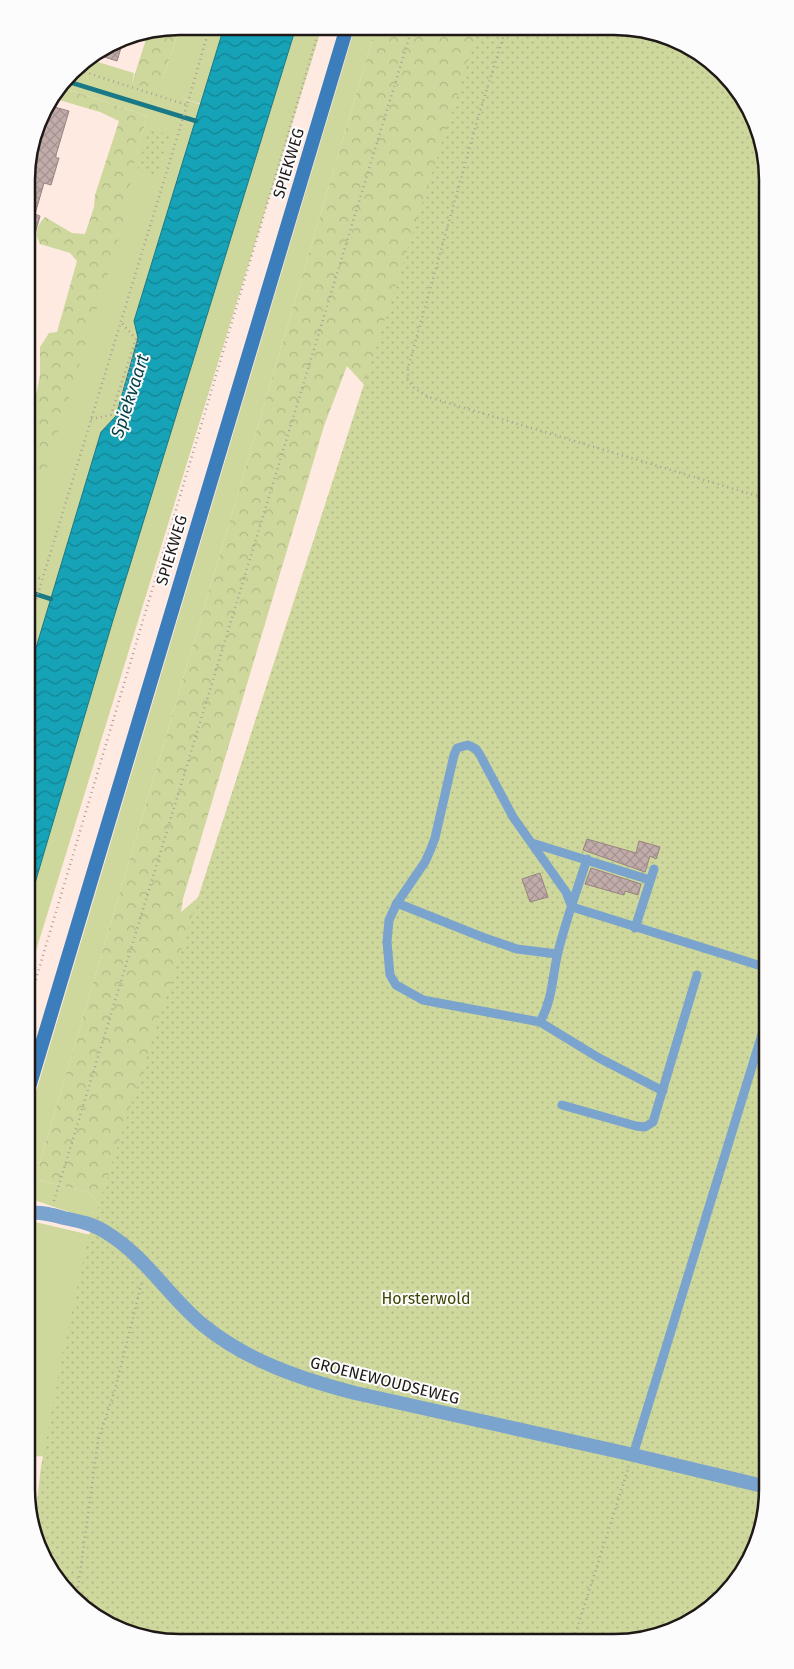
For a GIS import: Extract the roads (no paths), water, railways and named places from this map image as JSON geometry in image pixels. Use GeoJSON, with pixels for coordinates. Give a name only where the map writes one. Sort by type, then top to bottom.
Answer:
{"type":"FeatureCollection","features":[{"type":"Feature","properties":{"kind":"main road","name":"SPIEKWEG"},"geometry":{"type":"LineString","coordinates":[[35,1067],[345,35]]}},
{"type":"Feature","properties":{"kind":"street","name":"GROENEWOUDSEWEG"},"geometry":{"type":"LineString","coordinates":[[38,1211],[85,1222],[107,1232],[130,1250],[204,1325],[231,1344],[274,1368],[312,1382],[355,1393],[759,1485]]}},
{"type":"Feature","properties":{"kind":"lane"},"geometry":{"type":"LineString","coordinates":[[663,1091],[599,1058],[540,1022],[424,1000],[396,984],[390,975],[387,942],[389,920],[397,903],[425,862],[430,851],[457,748],[462,745],[476,748],[501,796],[566,892],[572,907],[759,965]]}},
{"type":"Feature","properties":{"kind":"lane"},"geometry":{"type":"LineString","coordinates":[[532,843],[650,880]]}},
{"type":"Feature","properties":{"kind":"lane"},"geometry":{"type":"LineString","coordinates":[[540,1022],[549,1007],[558,954],[587,859]]}},
{"type":"Feature","properties":{"kind":"lane"},"geometry":{"type":"LineString","coordinates":[[635,928],[654,869]]}},
{"type":"Feature","properties":{"kind":"lane"},"geometry":{"type":"LineString","coordinates":[[397,903],[508,946],[558,954]]}},
{"type":"Feature","properties":{"kind":"lane"},"geometry":{"type":"LineString","coordinates":[[562,1105],[645,1127],[653,1122],[697,975]]}},
{"type":"Feature","properties":{"kind":"lane"},"geometry":{"type":"LineString","coordinates":[[632,1455],[759,1044]]}},
{"type":"Feature","properties":{"kind":"water","name":"Spiekvaart"},"geometry":{"type":"Polygon","coordinates":[[[222,35],[294,35],[113,620],[35,883],[35,651],[101,432],[116,416],[138,338],[134,321],[222,35]]]}},
{"type":"Feature","properties":{"kind":"waterway"},"geometry":{"type":"LineString","coordinates":[[72,83],[196,121]]}},
{"type":"Feature","properties":{"kind":"waterway"},"geometry":{"type":"LineString","coordinates":[[35,594],[51,599]]}},
{"type":"Feature","properties":{"kind":"park label","name":"Horsterwold"},"geometry":{"type":"Point","coordinates":[426,1298]}}]}
